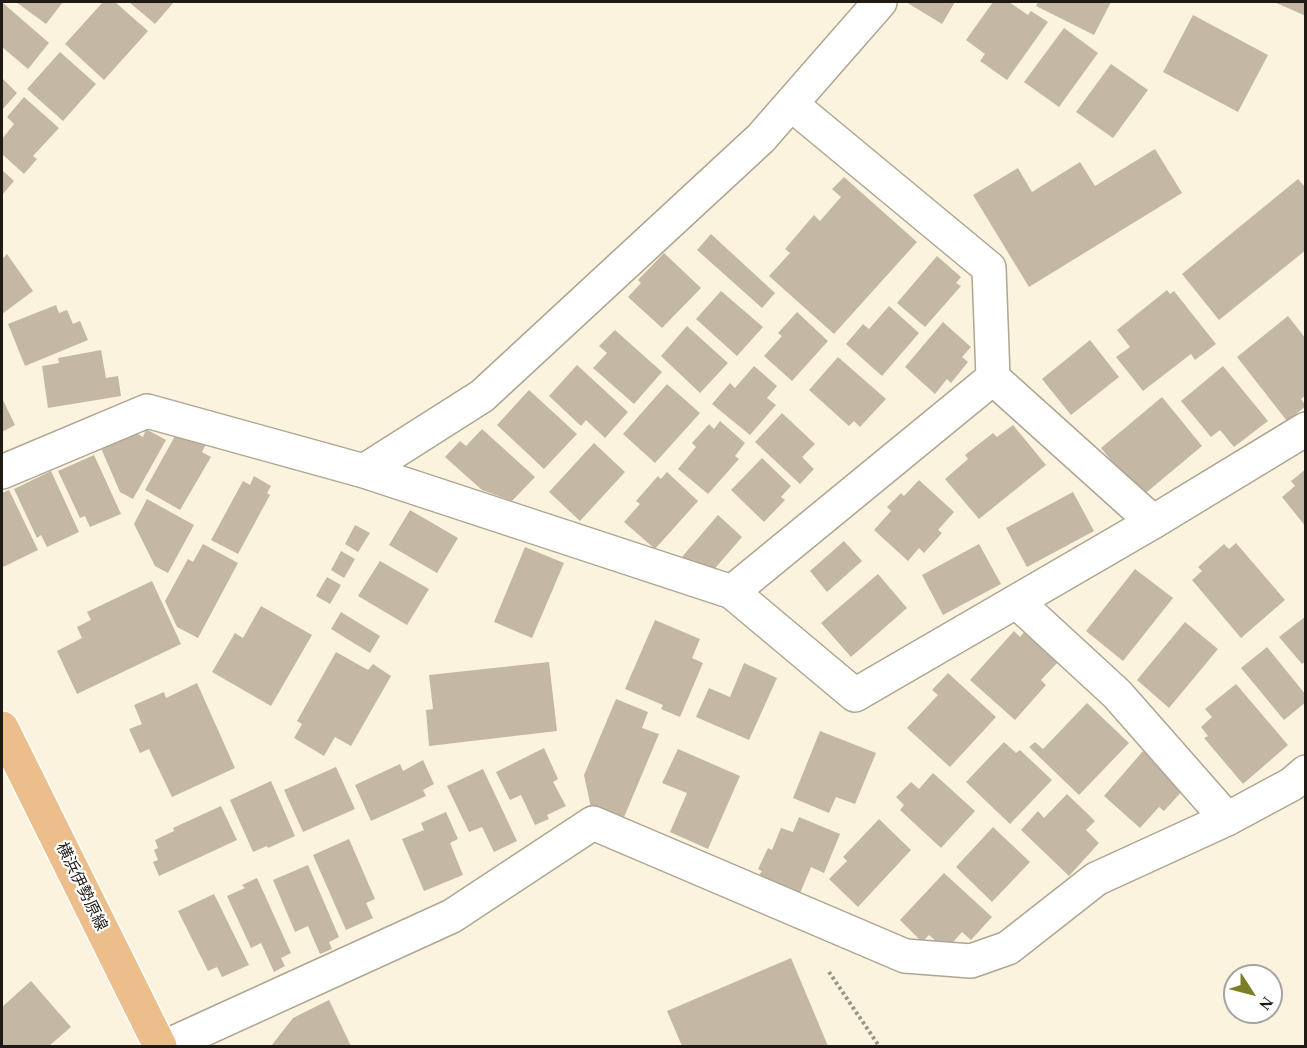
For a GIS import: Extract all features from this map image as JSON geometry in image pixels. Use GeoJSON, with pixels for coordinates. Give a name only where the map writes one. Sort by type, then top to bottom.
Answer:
{"type":"FeatureCollection","features":[{"type":"Feature","properties":{"kind":"main road","name":"横浜伊勢原線"},"geometry":{"type":"LineString","coordinates":[[2,728],[160,1047]]}},
{"type":"Feature","properties":{"kind":"street"},"geometry":{"type":"LineString","coordinates":[[364,471],[482,396],[761,138],[880,2]]}},
{"type":"Feature","properties":{"kind":"street"},"geometry":{"type":"LineString","coordinates":[[791,104],[989,268],[993,378],[1153,522]]}},
{"type":"Feature","properties":{"kind":"street"},"geometry":{"type":"LineString","coordinates":[[732,592],[993,378]]}},
{"type":"Feature","properties":{"kind":"street"},"geometry":{"type":"LineString","coordinates":[[2,472],[147,411],[364,471],[732,592],[855,695],[1153,522],[1305,429]]}},
{"type":"Feature","properties":{"kind":"street"},"geometry":{"type":"LineString","coordinates":[[1017,602],[1117,694],[1227,819]]}},
{"type":"Feature","properties":{"kind":"street"},"geometry":{"type":"LineString","coordinates":[[167,1047],[452,916],[593,823],[905,956],[971,961],[1008,948],[1096,879],[1227,819],[1292,784],[1305,772]]}},
{"type":"Feature","properties":{"kind":"path"},"geometry":{"type":"LineString","coordinates":[[828,970],[879,1047]]}},
{"type":"Feature","properties":{"kind":"building"},"geometry":{"type":"Polygon","coordinates":[[[16,2],[63,2],[46,24],[16,2]]]}},
{"type":"Feature","properties":{"kind":"building"},"geometry":{"type":"Polygon","coordinates":[[[103,2],[115,2],[148,31],[104,80],[65,44],[103,2]]]}},
{"type":"Feature","properties":{"kind":"building"},"geometry":{"type":"Polygon","coordinates":[[[129,2],[174,2],[155,24],[129,2]]]}},
{"type":"Feature","properties":{"kind":"building"},"geometry":{"type":"Polygon","coordinates":[[[906,2],[955,2],[942,24],[906,2]]]}},
{"type":"Feature","properties":{"kind":"building"},"geometry":{"type":"Polygon","coordinates":[[[993,2],[1009,2],[1028,15],[1031,11],[1048,22],[1007,80],[980,61],[985,54],[966,40],[993,2]]]}},
{"type":"Feature","properties":{"kind":"building"},"geometry":{"type":"Polygon","coordinates":[[[1038,2],[1111,2],[1094,35],[1036,6],[1038,2]]]}},
{"type":"Feature","properties":{"kind":"building"},"geometry":{"type":"Polygon","coordinates":[[[1274,2],[1306,2],[1306,16],[1274,2]]]}},
{"type":"Feature","properties":{"kind":"building"},"geometry":{"type":"Polygon","coordinates":[[[3,3],[49,43],[28,69],[2,47],[3,3]]]}},
{"type":"Feature","properties":{"kind":"building"},"geometry":{"type":"Polygon","coordinates":[[[1193,15],[1268,55],[1238,112],[1163,72],[1193,15]]]}},
{"type":"Feature","properties":{"kind":"building"},"geometry":{"type":"Polygon","coordinates":[[[1064,28],[1098,53],[1059,107],[1024,82],[1064,28]]]}},
{"type":"Feature","properties":{"kind":"building"},"geometry":{"type":"Polygon","coordinates":[[[60,52],[96,84],[63,121],[27,89],[60,52]]]}},
{"type":"Feature","properties":{"kind":"building"},"geometry":{"type":"Polygon","coordinates":[[[1111,64],[1148,90],[1113,138],[1076,112],[1111,64]]]}},
{"type":"Feature","properties":{"kind":"building"},"geometry":{"type":"Polygon","coordinates":[[[2,78],[17,93],[2,110],[2,78]]]}},
{"type":"Feature","properties":{"kind":"building"},"geometry":{"type":"Polygon","coordinates":[[[24,97],[59,128],[33,156],[37,159],[24,174],[2,154],[2,139],[14,124],[7,117],[24,97]]]}},
{"type":"Feature","properties":{"kind":"building"},"geometry":{"type":"Polygon","coordinates":[[[1155,149],[1182,193],[1029,287],[973,195],[1018,168],[1032,192],[1080,162],[1095,186],[1155,149]]]}},
{"type":"Feature","properties":{"kind":"building"},"geometry":{"type":"Polygon","coordinates":[[[2,170],[14,181],[2,195],[2,170]]]}},
{"type":"Feature","properties":{"kind":"building"},"geometry":{"type":"Polygon","coordinates":[[[844,177],[917,242],[834,334],[769,276],[790,253],[785,249],[814,215],[820,221],[841,197],[832,189],[844,177]]]}},
{"type":"Feature","properties":{"kind":"building"},"geometry":{"type":"Polygon","coordinates":[[[1298,179],[1306,188],[1306,250],[1219,320],[1182,274],[1298,179]]]}},
{"type":"Feature","properties":{"kind":"building"},"geometry":{"type":"Polygon","coordinates":[[[711,234],[775,293],[762,308],[697,250],[711,234]]]}},
{"type":"Feature","properties":{"kind":"building"},"geometry":{"type":"Polygon","coordinates":[[[664,253],[701,288],[662,328],[628,297],[641,283],[638,280],[664,253]]]}},
{"type":"Feature","properties":{"kind":"building"},"geometry":{"type":"Polygon","coordinates":[[[7,254],[33,291],[2,314],[2,259],[7,254]]]}},
{"type":"Feature","properties":{"kind":"building"},"geometry":{"type":"Polygon","coordinates":[[[937,256],[961,277],[956,283],[961,286],[925,327],[897,303],[937,256]]]}},
{"type":"Feature","properties":{"kind":"building"},"geometry":{"type":"Polygon","coordinates":[[[1167,290],[1170,294],[1174,291],[1216,344],[1195,360],[1191,354],[1143,391],[1116,357],[1130,347],[1117,330],[1167,290]]]}},
{"type":"Feature","properties":{"kind":"building"},"geometry":{"type":"Polygon","coordinates":[[[721,291],[763,327],[737,356],[696,319],[721,291]]]}},
{"type":"Feature","properties":{"kind":"building"},"geometry":{"type":"Polygon","coordinates":[[[56,305],[59,313],[67,310],[73,324],[80,321],[88,340],[25,366],[8,324],[56,305]]]}},
{"type":"Feature","properties":{"kind":"building"},"geometry":{"type":"Polygon","coordinates":[[[889,306],[919,333],[882,376],[846,344],[863,324],[869,329],[889,306]]]}},
{"type":"Feature","properties":{"kind":"building"},"geometry":{"type":"Polygon","coordinates":[[[797,312],[828,341],[792,381],[764,356],[782,336],[778,333],[797,312]]]}},
{"type":"Feature","properties":{"kind":"building"},"geometry":{"type":"Polygon","coordinates":[[[1288,316],[1306,339],[1306,395],[1301,399],[1306,406],[1287,421],[1237,357],[1288,316]]]}},
{"type":"Feature","properties":{"kind":"building"},"geometry":{"type":"Polygon","coordinates":[[[943,322],[971,347],[962,357],[968,362],[951,383],[947,379],[935,394],[905,367],[943,322]]]}},
{"type":"Feature","properties":{"kind":"building"},"geometry":{"type":"Polygon","coordinates":[[[687,326],[728,363],[700,393],[661,356],[687,326]]]}},
{"type":"Feature","properties":{"kind":"building"},"geometry":{"type":"Polygon","coordinates":[[[615,330],[662,372],[634,404],[593,368],[607,353],[599,346],[615,330]]]}},
{"type":"Feature","properties":{"kind":"building"},"geometry":{"type":"Polygon","coordinates":[[[1090,340],[1119,377],[1071,415],[1042,379],[1090,340]]]}},
{"type":"Feature","properties":{"kind":"building"},"geometry":{"type":"Polygon","coordinates":[[[101,350],[106,378],[118,376],[121,396],[48,408],[42,366],[59,363],[58,358],[101,350]]]}},
{"type":"Feature","properties":{"kind":"building"},"geometry":{"type":"Polygon","coordinates":[[[838,357],[886,399],[860,427],[854,421],[849,426],[809,390],[838,357]]]}},
{"type":"Feature","properties":{"kind":"building"},"geometry":{"type":"Polygon","coordinates":[[[577,365],[628,412],[605,438],[586,420],[581,426],[549,396],[577,365]]]}},
{"type":"Feature","properties":{"kind":"building"},"geometry":{"type":"Polygon","coordinates":[[[754,366],[777,386],[767,398],[776,405],[750,435],[712,404],[730,383],[735,388],[754,366]]]}},
{"type":"Feature","properties":{"kind":"building"},"geometry":{"type":"Polygon","coordinates":[[[1223,366],[1268,421],[1234,447],[1220,430],[1211,437],[1181,401],[1223,366]]]}},
{"type":"Feature","properties":{"kind":"building"},"geometry":{"type":"Polygon","coordinates":[[[667,384],[700,413],[655,463],[623,434],[667,384]]]}},
{"type":"Feature","properties":{"kind":"building"},"geometry":{"type":"Polygon","coordinates":[[[529,390],[577,434],[544,469],[497,425],[529,390]]]}},
{"type":"Feature","properties":{"kind":"building"},"geometry":{"type":"Polygon","coordinates":[[[1162,397],[1202,446],[1141,497],[1101,448],[1162,397]]]}},
{"type":"Feature","properties":{"kind":"building"},"geometry":{"type":"Polygon","coordinates":[[[2,398],[15,425],[2,432],[2,398]]]}},
{"type":"Feature","properties":{"kind":"building"},"geometry":{"type":"Polygon","coordinates":[[[782,413],[815,444],[802,457],[814,469],[800,484],[755,442],[782,413]]]}},
{"type":"Feature","properties":{"kind":"building"},"geometry":{"type":"Polygon","coordinates":[[[720,421],[745,443],[735,456],[739,459],[708,494],[678,469],[696,447],[692,443],[709,424],[714,429],[720,421]]]}},
{"type":"Feature","properties":{"kind":"building"},"geometry":{"type":"Polygon","coordinates":[[[1013,425],[1046,465],[979,519],[945,479],[968,459],[965,455],[993,433],[997,437],[1013,425]]]}},
{"type":"Feature","properties":{"kind":"building"},"geometry":{"type":"Polygon","coordinates":[[[180,427],[207,442],[202,452],[211,457],[180,510],[145,490],[180,427]]]}},
{"type":"Feature","properties":{"kind":"building"},"geometry":{"type":"Polygon","coordinates":[[[127,428],[143,437],[146,429],[166,440],[133,499],[120,492],[100,446],[127,428]]]}},
{"type":"Feature","properties":{"kind":"building"},"geometry":{"type":"Polygon","coordinates":[[[482,429],[535,477],[512,501],[482,490],[445,457],[460,441],[466,446],[482,429]]]}},
{"type":"Feature","properties":{"kind":"building"},"geometry":{"type":"Polygon","coordinates":[[[594,443],[625,472],[580,521],[549,492],[594,443]]]}},
{"type":"Feature","properties":{"kind":"building"},"geometry":{"type":"Polygon","coordinates":[[[94,455],[121,514],[90,527],[85,516],[80,518],[58,471],[94,455]]]}},
{"type":"Feature","properties":{"kind":"building"},"geometry":{"type":"Polygon","coordinates":[[[762,458],[791,486],[781,497],[785,500],[764,522],[731,490],[762,458]]]}},
{"type":"Feature","properties":{"kind":"building"},"geometry":{"type":"Polygon","coordinates":[[[1306,469],[1306,527],[1282,497],[1295,486],[1291,481],[1306,469]]]}},
{"type":"Feature","properties":{"kind":"building"},"geometry":{"type":"Polygon","coordinates":[[[51,471],[79,532],[47,547],[41,535],[37,538],[14,489],[51,471]]]}},
{"type":"Feature","properties":{"kind":"building"},"geometry":{"type":"Polygon","coordinates":[[[667,472],[698,501],[655,549],[624,522],[640,504],[636,501],[658,476],[661,479],[667,472]]]}},
{"type":"Feature","properties":{"kind":"building"},"geometry":{"type":"Polygon","coordinates":[[[254,476],[271,486],[267,493],[270,495],[238,554],[211,540],[243,481],[250,485],[254,476]]]}},
{"type":"Feature","properties":{"kind":"building"},"geometry":{"type":"Polygon","coordinates":[[[919,480],[954,512],[938,530],[942,533],[924,553],[919,548],[908,561],[874,530],[891,511],[887,507],[901,493],[904,496],[919,480]]]}},
{"type":"Feature","properties":{"kind":"building"},"geometry":{"type":"Polygon","coordinates":[[[9,490],[38,550],[3,567],[2,493],[9,490]]]}},
{"type":"Feature","properties":{"kind":"building"},"geometry":{"type":"Polygon","coordinates":[[[1073,492],[1094,531],[1027,567],[1006,528],[1073,492]]]}},
{"type":"Feature","properties":{"kind":"building"},"geometry":{"type":"Polygon","coordinates":[[[147,499],[194,525],[168,573],[155,566],[134,524],[147,499]]]}},
{"type":"Feature","properties":{"kind":"building"},"geometry":{"type":"Polygon","coordinates":[[[410,510],[458,538],[437,573],[389,545],[410,510]]]}},
{"type":"Feature","properties":{"kind":"building"},"geometry":{"type":"Polygon","coordinates":[[[718,515],[742,537],[705,580],[681,558],[718,515]]]}},
{"type":"Feature","properties":{"kind":"building"},"geometry":{"type":"Polygon","coordinates":[[[355,525],[370,533],[358,552],[345,544],[355,525]]]}},
{"type":"Feature","properties":{"kind":"building"},"geometry":{"type":"Polygon","coordinates":[[[844,541],[862,561],[827,592],[810,571],[844,541]]]}},
{"type":"Feature","properties":{"kind":"building"},"geometry":{"type":"Polygon","coordinates":[[[1236,543],[1285,600],[1241,638],[1192,580],[1202,571],[1198,567],[1224,544],[1229,549],[1236,543]]]}},
{"type":"Feature","properties":{"kind":"building"},"geometry":{"type":"Polygon","coordinates":[[[203,544],[238,563],[198,638],[177,627],[165,601],[188,559],[193,562],[203,544]]]}},
{"type":"Feature","properties":{"kind":"building"},"geometry":{"type":"Polygon","coordinates":[[[979,544],[1001,584],[943,615],[922,575],[979,544]]]}},
{"type":"Feature","properties":{"kind":"building"},"geometry":{"type":"Polygon","coordinates":[[[525,547],[564,563],[532,638],[494,622],[525,547]]]}},
{"type":"Feature","properties":{"kind":"building"},"geometry":{"type":"Polygon","coordinates":[[[341,551],[355,559],[344,578],[331,570],[341,551]]]}},
{"type":"Feature","properties":{"kind":"building"},"geometry":{"type":"Polygon","coordinates":[[[380,561],[429,589],[407,625],[358,596],[380,561]]]}},
{"type":"Feature","properties":{"kind":"building"},"geometry":{"type":"Polygon","coordinates":[[[1135,569],[1173,598],[1123,661],[1086,631],[1135,569]]]}},
{"type":"Feature","properties":{"kind":"building"},"geometry":{"type":"Polygon","coordinates":[[[878,574],[907,608],[851,657],[821,623],[878,574]]]}},
{"type":"Feature","properties":{"kind":"building"},"geometry":{"type":"Polygon","coordinates":[[[327,577],[341,585],[330,604],[316,596],[327,577]]]}},
{"type":"Feature","properties":{"kind":"building"},"geometry":{"type":"Polygon","coordinates":[[[152,581],[181,644],[77,694],[57,651],[82,638],[77,627],[91,620],[87,612],[152,581]]]}},
{"type":"Feature","properties":{"kind":"building"},"geometry":{"type":"Polygon","coordinates":[[[261,606],[312,635],[271,706],[212,672],[235,633],[243,638],[261,606]]]}},
{"type":"Feature","properties":{"kind":"building"},"geometry":{"type":"Polygon","coordinates":[[[341,612],[380,636],[370,653],[331,629],[341,612]]]}},
{"type":"Feature","properties":{"kind":"building"},"geometry":{"type":"Polygon","coordinates":[[[1306,616],[1306,661],[1302,664],[1279,637],[1306,616]]]}},
{"type":"Feature","properties":{"kind":"building"},"geometry":{"type":"Polygon","coordinates":[[[655,620],[700,639],[692,658],[703,663],[680,717],[661,709],[663,705],[625,689],[655,620]]]}},
{"type":"Feature","properties":{"kind":"building"},"geometry":{"type":"Polygon","coordinates":[[[1185,622],[1218,649],[1169,708],[1137,680],[1185,622]]]}},
{"type":"Feature","properties":{"kind":"building"},"geometry":{"type":"Polygon","coordinates":[[[1026,630],[1059,661],[1041,680],[1046,685],[1015,720],[970,680],[1014,631],[1020,637],[1026,630]]]}},
{"type":"Feature","properties":{"kind":"building"},"geometry":{"type":"Polygon","coordinates":[[[1267,647],[1306,695],[1306,702],[1284,720],[1241,668],[1267,647]]]}},
{"type":"Feature","properties":{"kind":"building"},"geometry":{"type":"Polygon","coordinates":[[[336,652],[368,670],[373,664],[391,676],[351,746],[335,737],[324,756],[294,738],[302,724],[297,721],[336,652]]]}},
{"type":"Feature","properties":{"kind":"building"},"geometry":{"type":"Polygon","coordinates":[[[549,662],[557,731],[429,746],[426,710],[433,709],[429,675],[549,662]]]}},
{"type":"Feature","properties":{"kind":"building"},"geometry":{"type":"Polygon","coordinates":[[[744,663],[777,678],[749,740],[696,717],[709,688],[730,697],[744,663]]]}},
{"type":"Feature","properties":{"kind":"building"},"geometry":{"type":"Polygon","coordinates":[[[948,673],[996,717],[950,767],[907,728],[938,695],[932,690],[948,673]]]}},
{"type":"Feature","properties":{"kind":"building"},"geometry":{"type":"Polygon","coordinates":[[[197,683],[235,768],[172,797],[149,749],[140,753],[129,729],[142,724],[134,705],[164,692],[166,698],[197,683]]]}},
{"type":"Feature","properties":{"kind":"building"},"geometry":{"type":"Polygon","coordinates":[[[1236,684],[1288,745],[1243,784],[1204,738],[1208,736],[1201,727],[1212,717],[1205,709],[1236,684]]]}},
{"type":"Feature","properties":{"kind":"building"},"geometry":{"type":"Polygon","coordinates":[[[616,699],[648,712],[642,728],[659,734],[622,822],[591,808],[584,775],[616,699]]]}},
{"type":"Feature","properties":{"kind":"building"},"geometry":{"type":"Polygon","coordinates":[[[1087,703],[1129,743],[1079,795],[1029,747],[1035,742],[1043,749],[1087,703]]]}},
{"type":"Feature","properties":{"kind":"building"},"geometry":{"type":"Polygon","coordinates":[[[820,731],[876,753],[855,804],[836,797],[829,813],[793,798],[820,731]]]}},
{"type":"Feature","properties":{"kind":"building"},"geometry":{"type":"Polygon","coordinates":[[[1004,742],[1016,753],[1020,750],[1052,780],[1010,824],[966,782],[1004,742]]]}},
{"type":"Feature","properties":{"kind":"building"},"geometry":{"type":"Polygon","coordinates":[[[544,748],[558,779],[553,782],[566,806],[547,815],[549,819],[535,825],[521,795],[510,800],[496,772],[544,748]]]}},
{"type":"Feature","properties":{"kind":"building"},"geometry":{"type":"Polygon","coordinates":[[[678,749],[740,776],[708,849],[670,832],[687,793],[662,783],[678,749]]]}},
{"type":"Feature","properties":{"kind":"building"},"geometry":{"type":"Polygon","coordinates":[[[1143,751],[1185,788],[1164,811],[1159,807],[1140,828],[1104,796],[1143,751]]]}},
{"type":"Feature","properties":{"kind":"building"},"geometry":{"type":"Polygon","coordinates":[[[423,760],[434,784],[423,790],[426,796],[371,821],[355,785],[400,764],[403,771],[423,760]]]}},
{"type":"Feature","properties":{"kind":"building"},"geometry":{"type":"Polygon","coordinates":[[[336,767],[355,809],[303,832],[284,790],[336,767]]]}},
{"type":"Feature","properties":{"kind":"building"},"geometry":{"type":"Polygon","coordinates":[[[483,769],[517,841],[494,852],[482,827],[469,832],[447,786],[483,769]]]}},
{"type":"Feature","properties":{"kind":"building"},"geometry":{"type":"Polygon","coordinates":[[[933,773],[975,811],[941,848],[900,810],[904,805],[896,797],[911,782],[919,789],[933,773]]]}},
{"type":"Feature","properties":{"kind":"building"},"geometry":{"type":"Polygon","coordinates":[[[271,781],[295,836],[253,852],[230,800],[271,781]]]}},
{"type":"Feature","properties":{"kind":"building"},"geometry":{"type":"Polygon","coordinates":[[[1067,794],[1095,821],[1086,830],[1099,843],[1069,876],[1021,830],[1038,811],[1044,818],[1067,794]]]}},
{"type":"Feature","properties":{"kind":"building"},"geometry":{"type":"Polygon","coordinates":[[[221,806],[237,840],[159,876],[153,862],[158,860],[154,850],[158,848],[155,840],[174,831],[173,828],[221,806]]]}},
{"type":"Feature","properties":{"kind":"building"},"geometry":{"type":"Polygon","coordinates":[[[446,812],[458,839],[450,843],[463,875],[424,891],[402,839],[424,830],[421,823],[446,812]]]}},
{"type":"Feature","properties":{"kind":"building"},"geometry":{"type":"Polygon","coordinates":[[[799,817],[840,834],[824,873],[811,867],[800,893],[759,875],[762,871],[758,869],[768,848],[772,850],[781,828],[793,832],[799,817]]]}},
{"type":"Feature","properties":{"kind":"building"},"geometry":{"type":"Polygon","coordinates":[[[879,819],[911,850],[858,907],[829,879],[847,861],[843,857],[879,819]]]}},
{"type":"Feature","properties":{"kind":"building"},"geometry":{"type":"Polygon","coordinates":[[[993,827],[1030,862],[992,902],[956,867],[993,827]]]}},
{"type":"Feature","properties":{"kind":"building"},"geometry":{"type":"Polygon","coordinates":[[[349,839],[375,899],[366,903],[373,918],[346,930],[313,855],[349,839]]]}},
{"type":"Feature","properties":{"kind":"building"},"geometry":{"type":"Polygon","coordinates":[[[308,865],[339,937],[329,942],[332,949],[320,954],[308,926],[295,932],[273,880],[308,865]]]}},
{"type":"Feature","properties":{"kind":"building"},"geometry":{"type":"Polygon","coordinates":[[[944,873],[992,917],[971,940],[962,932],[946,950],[929,935],[922,942],[900,920],[944,873]]]}},
{"type":"Feature","properties":{"kind":"building"},"geometry":{"type":"Polygon","coordinates":[[[257,878],[291,953],[281,958],[285,966],[274,972],[261,943],[251,948],[227,896],[245,888],[242,885],[257,878]]]}},
{"type":"Feature","properties":{"kind":"building"},"geometry":{"type":"Polygon","coordinates":[[[214,894],[249,965],[222,977],[217,967],[208,971],[178,911],[214,894]]]}},
{"type":"Feature","properties":{"kind":"building"},"geometry":{"type":"Polygon","coordinates":[[[791,958],[828,1046],[682,1046],[667,1011],[791,958]]]}},
{"type":"Feature","properties":{"kind":"building"},"geometry":{"type":"Polygon","coordinates":[[[31,981],[71,1027],[49,1046],[2,1046],[2,1007],[31,981]]]}},
{"type":"Feature","properties":{"kind":"building"},"geometry":{"type":"Polygon","coordinates":[[[329,1000],[351,1046],[271,1046],[293,1018],[329,1000]]]}}]}
